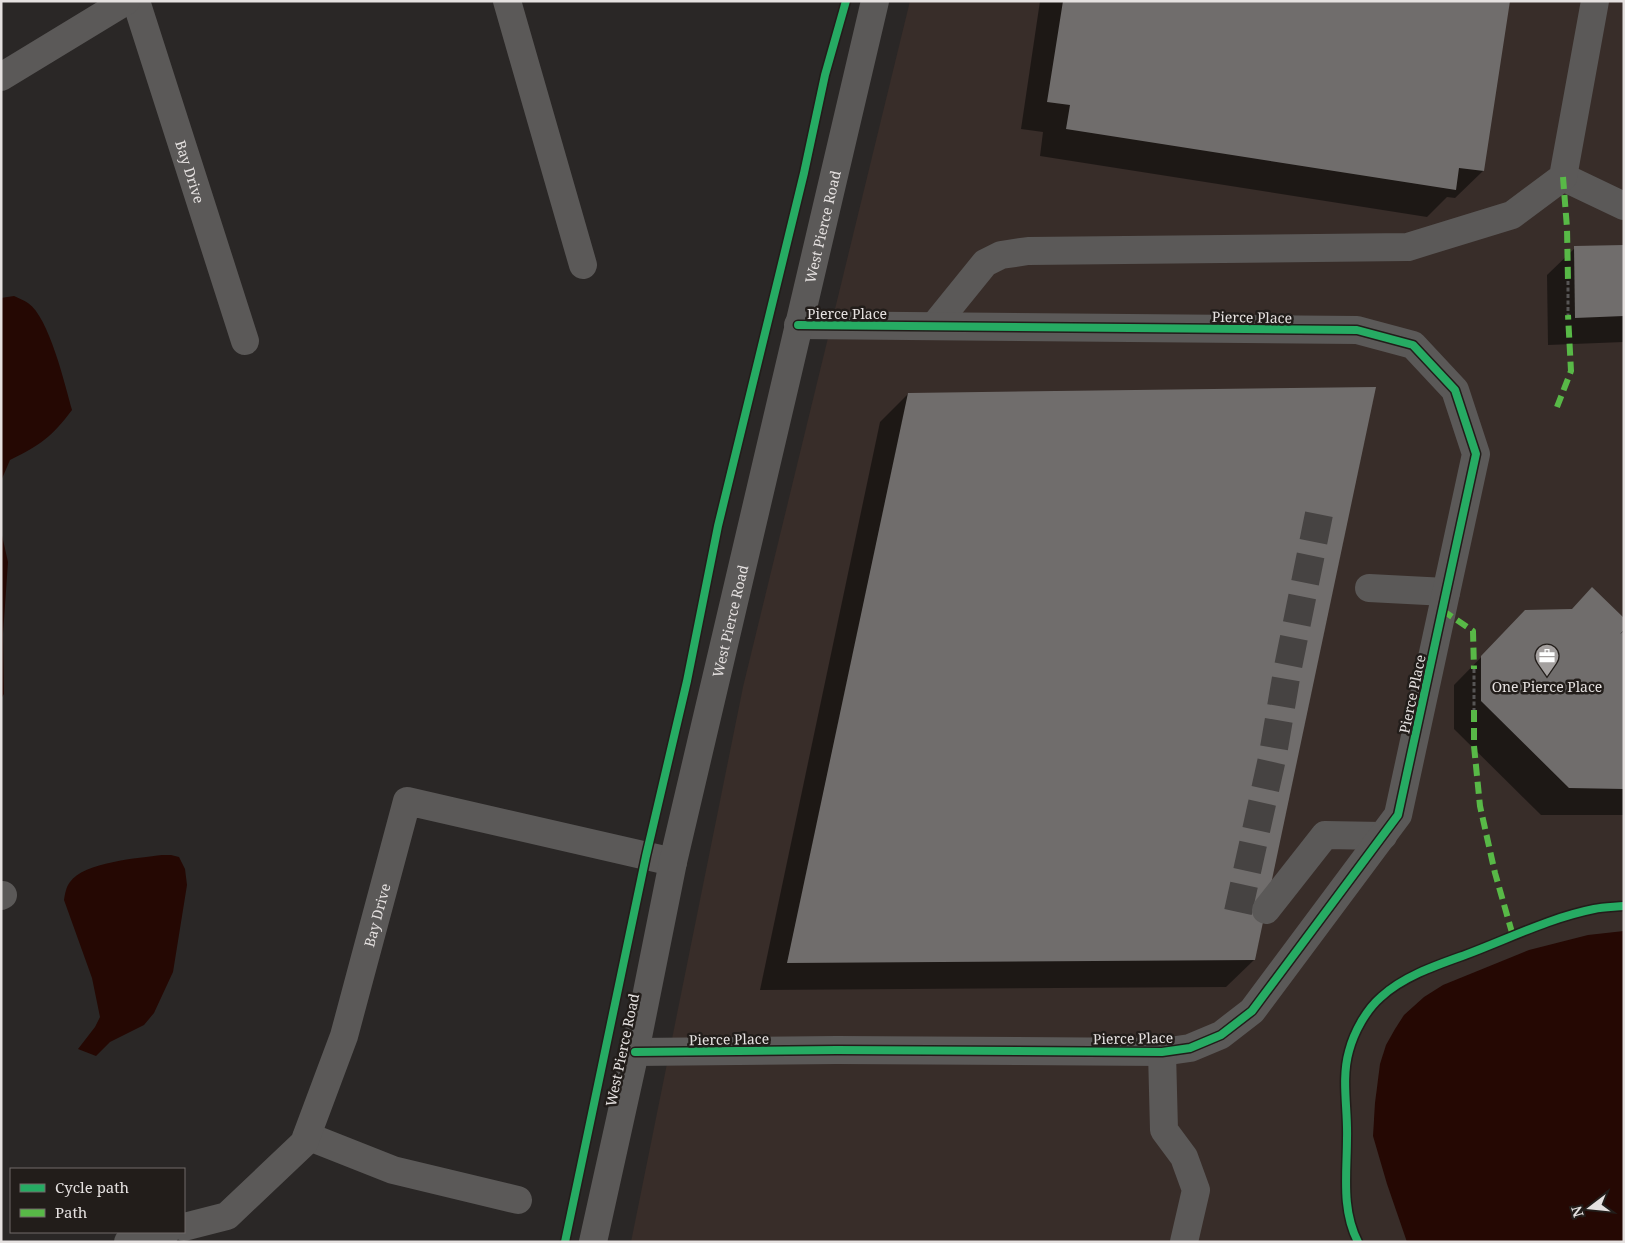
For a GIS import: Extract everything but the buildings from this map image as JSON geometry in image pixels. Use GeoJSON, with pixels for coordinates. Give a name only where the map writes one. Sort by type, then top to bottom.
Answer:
{"type":"FeatureCollection","features":[{"type":"Feature","properties":{"kind":"street"},"geometry":{"type":"LineString","coordinates":[[1,77],[126,1]]}},
{"type":"Feature","properties":{"kind":"street","name":"Bay Drive"},"geometry":{"type":"LineString","coordinates":[[136,1],[245,342]]}},
{"type":"Feature","properties":{"kind":"street"},"geometry":{"type":"LineString","coordinates":[[507,1],[583,265]]}},
{"type":"Feature","properties":{"kind":"street","name":"West Pierce Road"},"geometry":{"type":"LineString","coordinates":[[593,1242],[635,1052],[672,862],[875,1]]}},
{"type":"Feature","properties":{"kind":"street"},"geometry":{"type":"LineString","coordinates":[[934,326],[985,263],[1001,254],[1028,251],[1408,247],[1512,215],[1563,177],[1595,1]]}},
{"type":"Feature","properties":{"kind":"street"},"geometry":{"type":"LineString","coordinates":[[1563,177],[1624,206]]}},
{"type":"Feature","properties":{"kind":"street","name":"Pierce Place"},"geometry":{"type":"LineString","coordinates":[[635,1052],[837,1050],[1162,1052],[1190,1048],[1221,1035],[1252,1011],[1398,815],[1476,454],[1455,390],[1413,345],[1357,330],[798,325]]}},
{"type":"Feature","properties":{"kind":"street"},"geometry":{"type":"LineString","coordinates":[[1369,588],[1446,592]]}},
{"type":"Feature","properties":{"kind":"street","name":"Bay Drive"},"geometry":{"type":"LineString","coordinates":[[185,1227],[227,1216],[304,1143],[344,1036],[407,801],[672,862]]}},
{"type":"Feature","properties":{"kind":"street"},"geometry":{"type":"LineString","coordinates":[[1266,910],[1325,835],[1383,836]]}},
{"type":"Feature","properties":{"kind":"street"},"geometry":{"type":"LineString","coordinates":[[1162,1052],[1164,1130],[1184,1157],[1196,1190],[1184,1242]]}},
{"type":"Feature","properties":{"kind":"street"},"geometry":{"type":"LineString","coordinates":[[307,1136],[393,1170],[518,1200]]}},
{"type":"Feature","properties":{"kind":"street"},"geometry":{"type":"LineString","coordinates":[[128,1242],[162,1233]]}},
{"type":"Feature","properties":{"kind":"path"},"geometry":{"type":"LineString","coordinates":[[1568,281],[1568,315]]}},
{"type":"Feature","properties":{"kind":"path"},"geometry":{"type":"LineString","coordinates":[[1474,669],[1474,710]]}},
{"type":"Feature","properties":{"kind":"shaded area"},"geometry":{"type":"Polygon","coordinates":[[[910,1],[1624,1],[1624,1242],[631,1242],[743,687],[910,1]]]}},
{"type":"Feature","properties":{"kind":"shaded area"},"geometry":{"type":"Polygon","coordinates":[[[14,296],[28,303],[43,322],[61,369],[72,410],[45,440],[10,460],[1,481],[1,298],[14,296]]]}},
{"type":"Feature","properties":{"kind":"shaded area"},"geometry":{"type":"Polygon","coordinates":[[[1,531],[8,562],[3,634],[4,694],[1,699],[1,531]]]}},
{"type":"Feature","properties":{"kind":"shaded area"},"geometry":{"type":"Polygon","coordinates":[[[162,855],[179,857],[185,869],[187,885],[173,972],[154,1013],[144,1025],[110,1042],[96,1056],[78,1049],[95,1027],[100,1017],[92,978],[64,900],[67,888],[77,875],[99,865],[162,855]]]}},
{"type":"Feature","properties":{"kind":"shaded area"},"geometry":{"type":"Polygon","coordinates":[[[1624,931],[1624,1242],[1407,1242],[1373,1136],[1380,1064],[1386,1045],[1404,1015],[1424,997],[1443,985],[1529,950],[1588,935],[1624,931]]]}},
{"type":"Feature","properties":{"kind":"tunnel"},"geometry":{"type":"LineString","coordinates":[[1238,912],[1273,754],[1287,672],[1320,509]]}},
{"type":"Feature","properties":{"kind":"marked path"},"geometry":{"type":"LineString","coordinates":[[1563,177],[1567,228],[1568,281]]}},
{"type":"Feature","properties":{"kind":"marked path"},"geometry":{"type":"LineString","coordinates":[[1557,407],[1571,371],[1568,315]]}},
{"type":"Feature","properties":{"kind":"marked path"},"geometry":{"type":"LineString","coordinates":[[1442,610],[1473,631],[1474,669]]}},
{"type":"Feature","properties":{"kind":"marked path"},"geometry":{"type":"LineString","coordinates":[[1474,710],[1474,746],[1480,806],[1495,873],[1513,936]]}},
{"type":"Feature","properties":{"kind":"cycle path"},"geometry":{"type":"LineString","coordinates":[[565,1242],[646,856],[687,681],[718,526],[804,173],[825,75],[846,1]]}},
{"type":"Feature","properties":{"kind":"cycle path"},"geometry":{"type":"LineString","coordinates":[[635,1052],[837,1050],[1162,1052],[1190,1048],[1221,1035],[1252,1011],[1398,815],[1476,454],[1455,390],[1413,345],[1357,330],[798,325]]}},
{"type":"Feature","properties":{"kind":"cycle path"},"geometry":{"type":"LineString","coordinates":[[1358,1242],[1349,1217],[1346,1191],[1347,1127],[1345,1072],[1354,1036],[1370,1008],[1400,983],[1432,967],[1561,918],[1597,908],[1624,906]]}},
{"type":"Feature","properties":{"kind":"place","name":"One Pierce Place"},"geometry":{"type":"Point","coordinates":[1547,677]}}]}
